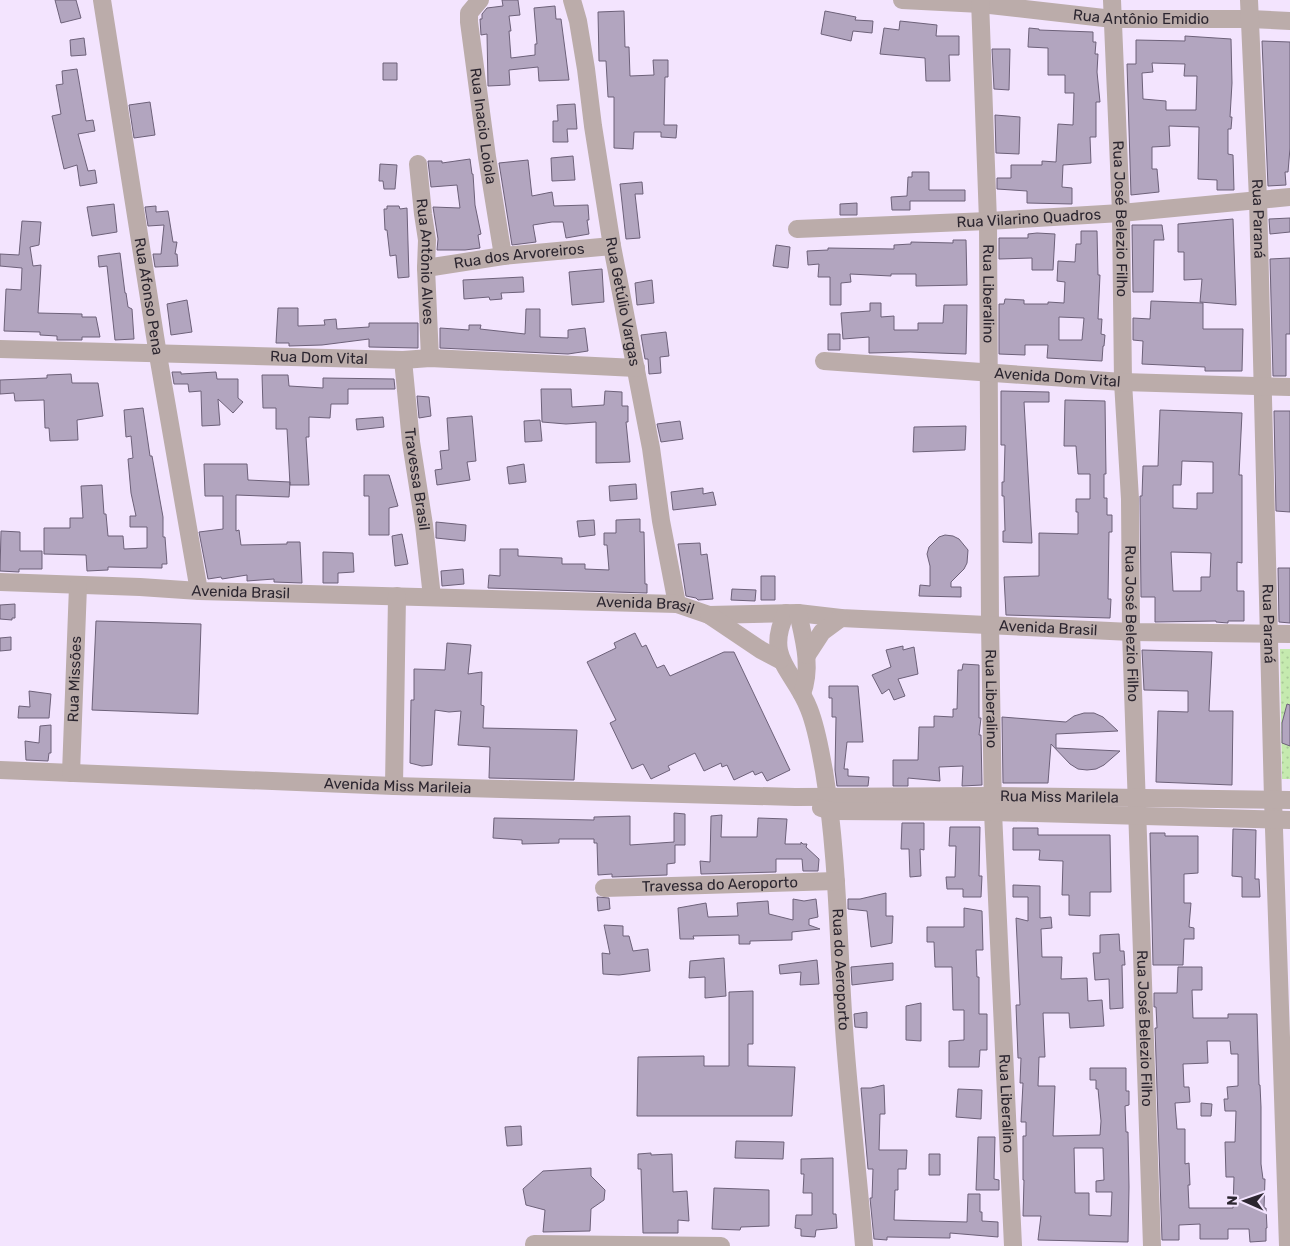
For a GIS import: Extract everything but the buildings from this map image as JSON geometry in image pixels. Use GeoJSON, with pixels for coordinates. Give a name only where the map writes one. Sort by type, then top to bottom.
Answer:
{"type":"FeatureCollection","features":[{"type":"Feature","properties":{"kind":"street","name":"Rua Afonso Pena"},"geometry":{"type":"LineString","coordinates":[[102,0],[158,354],[199,591]]}},
{"type":"Feature","properties":{"kind":"street","name":"Rua Inacio Loiola"},"geometry":{"type":"LineString","coordinates":[[480,0],[470,13],[469,22],[487,157],[503,256]]}},
{"type":"Feature","properties":{"kind":"street","name":"Rua Getúlio Vargas"},"geometry":{"type":"LineString","coordinates":[[572,0],[578,21],[612,246],[651,448],[661,521],[677,604]]}},
{"type":"Feature","properties":{"kind":"street","name":"Rua Antônio Emidio"},"geometry":{"type":"LineString","coordinates":[[902,0],[980,2],[1113,19],[1250,19],[1290,21]]}},
{"type":"Feature","properties":{"kind":"street","name":"Rua José Belezio Filho"},"geometry":{"type":"LineString","coordinates":[[1112,0],[1121,213],[1124,382],[1130,500],[1131,632],[1152,1246]]}},
{"type":"Feature","properties":{"kind":"street","name":"Rua Paraná"},"geometry":{"type":"LineString","coordinates":[[1249,0],[1258,199],[1270,634],[1282,800],[1288,1246]]}},
{"type":"Feature","properties":{"kind":"street","name":"Rua Liberalino"},"geometry":{"type":"LineString","coordinates":[[980,2],[988,221],[993,804],[1013,1246]]}},
{"type":"Feature","properties":{"kind":"street","name":"Rua Antônio Alves"},"geometry":{"type":"LineString","coordinates":[[418,164],[427,240],[426,268],[430,358]]}},
{"type":"Feature","properties":{"kind":"street","name":"Rua Vilarino Quadros"},"geometry":{"type":"LineString","coordinates":[[797,229],[1121,213],[1290,196]]}},
{"type":"Feature","properties":{"kind":"street","name":"Rua dos Arvoreiros"},"geometry":{"type":"LineString","coordinates":[[426,268],[503,256],[612,246]]}},
{"type":"Feature","properties":{"kind":"street","name":"Rua Dom Vital"},"geometry":{"type":"LineString","coordinates":[[0,349],[403,360],[430,358],[636,368]]}},
{"type":"Feature","properties":{"kind":"street","name":"Travessa Brasil"},"geometry":{"type":"LineString","coordinates":[[403,360],[410,442],[424,525],[432,597]]}},
{"type":"Feature","properties":{"kind":"street","name":"Avenida Dom Vital"},"geometry":{"type":"LineString","coordinates":[[824,361],[1124,382],[1290,387]]}},
{"type":"Feature","properties":{"kind":"street","name":"Avenida Brasil"},"geometry":{"type":"LineString","coordinates":[[0,582],[199,591],[677,604],[709,615],[792,613],[840,618],[1131,632],[1290,634]]}},
{"type":"Feature","properties":{"kind":"street","name":"Rua Missões"},"geometry":{"type":"LineString","coordinates":[[71,773],[78,586]]}},
{"type":"Feature","properties":{"kind":"street"},"geometry":{"type":"LineString","coordinates":[[394,786],[397,596]]}},
{"type":"Feature","properties":{"kind":"street"},"geometry":{"type":"LineString","coordinates":[[780,660],[778,644],[780,630],[792,613]]}},
{"type":"Feature","properties":{"kind":"street"},"geometry":{"type":"LineString","coordinates":[[792,613],[807,655],[806,684],[802,694]]}},
{"type":"Feature","properties":{"kind":"street"},"geometry":{"type":"LineString","coordinates":[[709,615],[761,650],[780,660]]}},
{"type":"Feature","properties":{"kind":"street"},"geometry":{"type":"LineString","coordinates":[[807,655],[822,632],[840,618]]}},
{"type":"Feature","properties":{"kind":"street","name":"Rua do Aeroporto"},"geometry":{"type":"LineString","coordinates":[[780,660],[802,694],[815,727],[829,804],[836,881],[844,1029],[864,1246]]}},
{"type":"Feature","properties":{"kind":"street","name":"Avenida Miss Marileia"},"geometry":{"type":"LineString","coordinates":[[0,770],[394,786],[795,797],[829,804]]}},
{"type":"Feature","properties":{"kind":"street","name":"Rua Miss Marilela"},"geometry":{"type":"LineString","coordinates":[[829,804],[993,804],[1138,798],[1282,800]]}},
{"type":"Feature","properties":{"kind":"street","name":"Rua Miss Marilela"},"geometry":{"type":"LineString","coordinates":[[993,804],[1138,817],[1282,820]]}},
{"type":"Feature","properties":{"kind":"street","name":"Travessa do Aeroporto"},"geometry":{"type":"LineString","coordinates":[[604,888],[836,881]]}},
{"type":"Feature","properties":{"kind":"street"},"geometry":{"type":"LineString","coordinates":[[534,1244],[721,1246]]}},
{"type":"Feature","properties":{"kind":"green space"},"geometry":{"type":"Polygon","coordinates":[[[1280,649],[1290,649],[1290,779],[1282,779],[1280,649]]]}}]}
